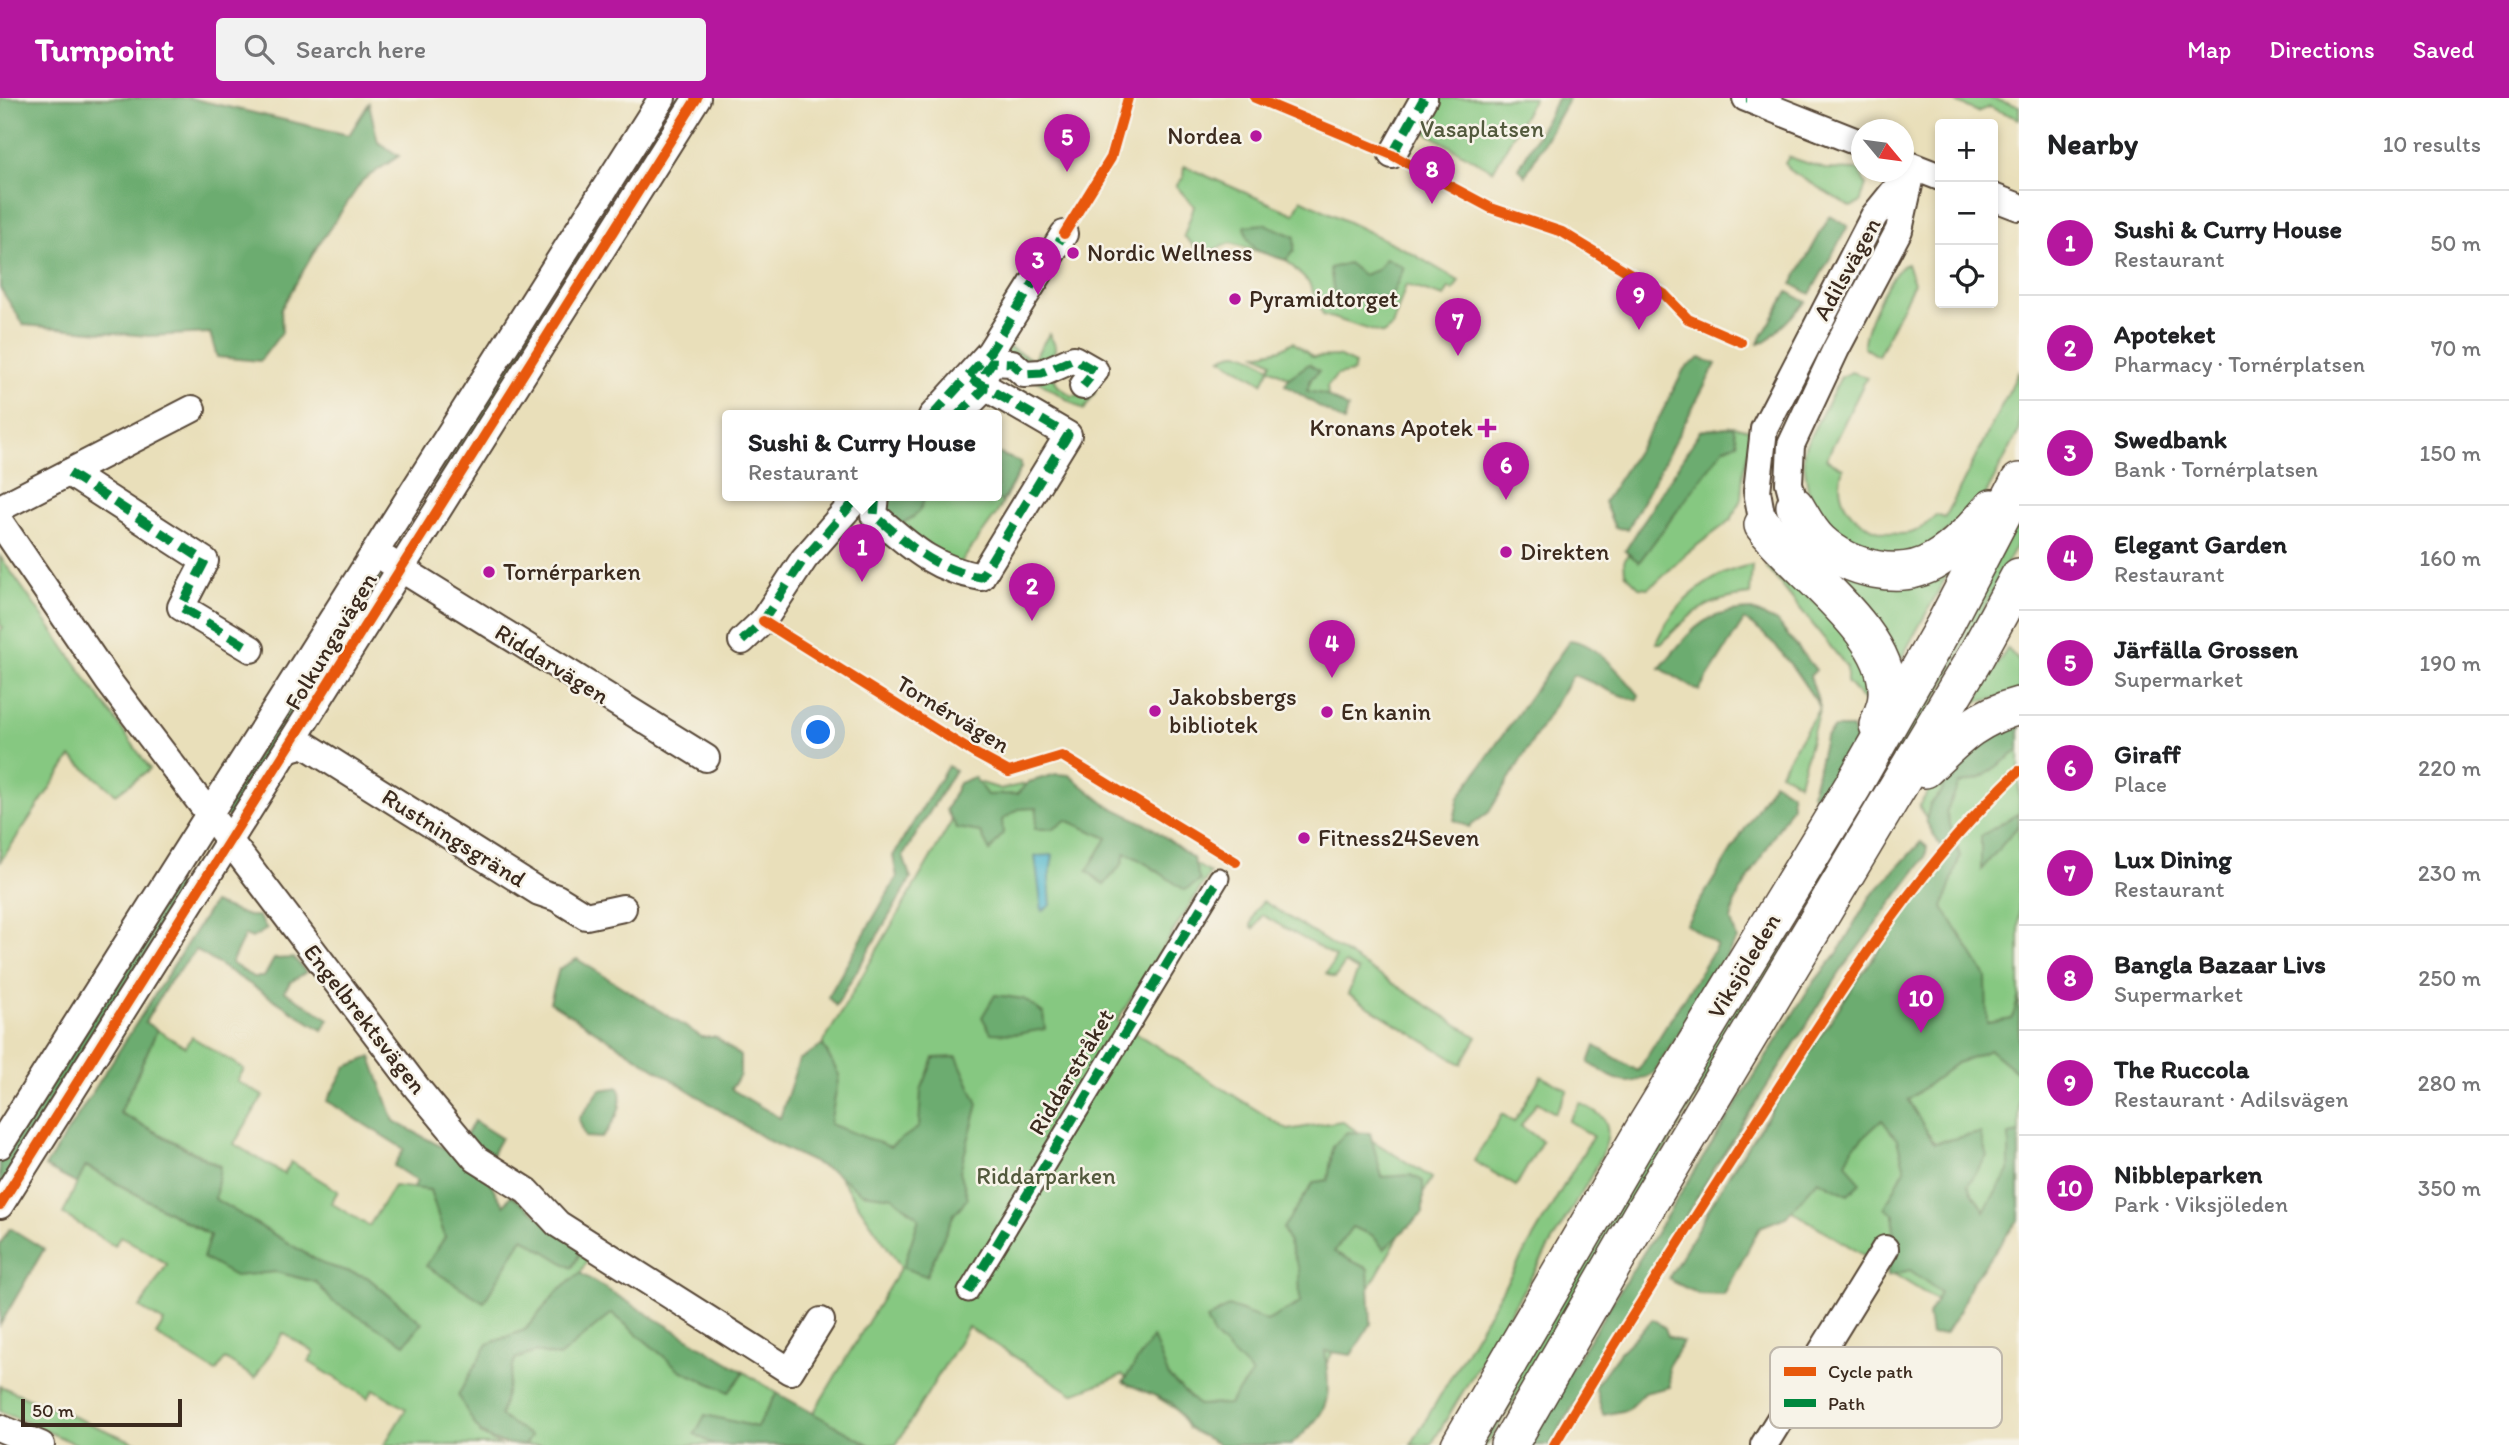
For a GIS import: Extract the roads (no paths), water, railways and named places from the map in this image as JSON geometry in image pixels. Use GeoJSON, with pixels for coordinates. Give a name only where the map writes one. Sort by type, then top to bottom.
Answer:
{"type":"FeatureCollection","features":[{"type":"Feature","properties":{"kind":"main road"},"geometry":{"type":"LineString","coordinates":[[1795,506],[1807,527],[1835,553],[1870,568],[1904,571],[1935,562],[1953,549],[2019,481]]}},
{"type":"Feature","properties":{"kind":"main road","name":"Viksjöleden"},"geometry":{"type":"LineString","coordinates":[[1460,1445],[1647,1124],[1853,786],[1943,628],[2019,481]]}},
{"type":"Feature","properties":{"kind":"main road"},"geometry":{"type":"LineString","coordinates":[[1763,525],[1860,629],[1882,663],[1887,694],[1885,707],[1853,786]]}},
{"type":"Feature","properties":{"kind":"main road","name":"Viksjöleden"},"geometry":{"type":"LineString","coordinates":[[1508,1445],[1649,1202],[1891,801],[2019,577]]}},
{"type":"Feature","properties":{"kind":"main road"},"geometry":{"type":"LineString","coordinates":[[2019,611],[2019,636]]}},
{"type":"Feature","properties":{"kind":"main road"},"geometry":{"type":"LineString","coordinates":[[1891,801],[1963,733],[1987,716],[2019,706]]}},
{"type":"Feature","properties":{"kind":"street","name":"Folkungavägen"},"geometry":{"type":"LineString","coordinates":[[0,1144],[662,98]]}},
{"type":"Feature","properties":{"kind":"street","name":"Folkungavägen"},"geometry":{"type":"LineString","coordinates":[[0,1205],[697,98]]}},
{"type":"Feature","properties":{"kind":"street"},"geometry":{"type":"LineString","coordinates":[[1392,155],[1424,98]]}},
{"type":"Feature","properties":{"kind":"street"},"geometry":{"type":"LineString","coordinates":[[1746,98],[1851,140]]}},
{"type":"Feature","properties":{"kind":"street"},"geometry":{"type":"LineString","coordinates":[[1914,167],[1935,175]]}},
{"type":"Feature","properties":{"kind":"street","name":"Adilsvägen"},"geometry":{"type":"LineString","coordinates":[[1763,525],[1757,491],[1764,429],[1874,216],[1897,182]]}},
{"type":"Feature","properties":{"kind":"street","name":"Adilsvägen"},"geometry":{"type":"LineString","coordinates":[[1795,506],[1788,465],[1795,435],[1899,230],[1906,182]]}},
{"type":"Feature","properties":{"kind":"street"},"geometry":{"type":"LineString","coordinates":[[1998,199],[2019,207]]}},
{"type":"Feature","properties":{"kind":"street"},"geometry":{"type":"LineString","coordinates":[[960,410],[990,352],[1064,234]]}},
{"type":"Feature","properties":{"kind":"street"},"geometry":{"type":"LineString","coordinates":[[940,410],[976,383],[992,362],[1012,363],[1024,374],[1042,373],[1074,359],[1095,371],[1083,386]]}},
{"type":"Feature","properties":{"kind":"street"},"geometry":{"type":"LineString","coordinates":[[875,501],[874,515],[923,557],[954,572],[981,577],[1068,435],[976,383]]}},
{"type":"Feature","properties":{"kind":"street"},"geometry":{"type":"LineString","coordinates":[[0,508],[192,409]]}},
{"type":"Feature","properties":{"kind":"street"},"geometry":{"type":"LineString","coordinates":[[69,473],[205,561],[181,607],[251,649]]}},
{"type":"Feature","properties":{"kind":"street"},"geometry":{"type":"LineString","coordinates":[[742,641],[763,621],[804,559],[855,501]]}},
{"type":"Feature","properties":{"kind":"street","name":"Engelbrektsvägen"},"geometry":{"type":"LineString","coordinates":[[0,522],[109,682],[417,1088],[476,1159],[527,1191],[558,1224],[790,1371],[821,1321]]}},
{"type":"Feature","properties":{"kind":"street","name":"Riddarvägen"},"geometry":{"type":"LineString","coordinates":[[374,551],[706,758]]}},
{"type":"Feature","properties":{"kind":"street","name":"Rustningsgränd"},"geometry":{"type":"LineString","coordinates":[[290,748],[304,744],[539,892],[557,898],[586,916],[623,908]]}},
{"type":"Feature","properties":{"kind":"street","name":"Riddarstråket"},"geometry":{"type":"LineString","coordinates":[[968,1292],[1219,878]]}},
{"type":"Feature","properties":{"kind":"street"},"geometry":{"type":"LineString","coordinates":[[1824,1347],[1885,1249]]}},
{"type":"Feature","properties":{"kind":"street"},"geometry":{"type":"LineString","coordinates":[[0,1428],[41,1445]]}},
{"type":"Feature","properties":{"kind":"street"},"geometry":{"type":"LineString","coordinates":[[1764,1445],[1774,1428]]}},
{"type":"Feature","properties":{"kind":"water"},"geometry":{"type":"Polygon","coordinates":[[[1053,855],[1049,879],[1051,905],[1042,911],[1035,856],[1053,855]]]}},
{"type":"Feature","properties":{"kind":"place","name":"Nordea"},"geometry":{"type":"Point","coordinates":[1256,136]}},
{"type":"Feature","properties":{"kind":"place","name":"Järfälla Grossen"},"geometry":{"type":"Point","coordinates":[1067,172]}},
{"type":"Feature","properties":{"kind":"place","name":"Bangla Bazaar Livs"},"geometry":{"type":"Point","coordinates":[1432,204]}},
{"type":"Feature","properties":{"kind":"place","name":"Nordic Wellness"},"geometry":{"type":"Point","coordinates":[1073,253]}},
{"type":"Feature","properties":{"kind":"place","name":"Swedbank"},"geometry":{"type":"Point","coordinates":[1038,295]}},
{"type":"Feature","properties":{"kind":"place","name":"Pyramidtorget"},"geometry":{"type":"Point","coordinates":[1235,299]}},
{"type":"Feature","properties":{"kind":"place","name":"The Ruccola"},"geometry":{"type":"Point","coordinates":[1639,330]}},
{"type":"Feature","properties":{"kind":"place","name":"Lux Dining"},"geometry":{"type":"Point","coordinates":[1458,356]}},
{"type":"Feature","properties":{"kind":"place","name":"Kronans Apotek"},"geometry":{"type":"Point","coordinates":[1487,428]}},
{"type":"Feature","properties":{"kind":"place","name":"Giraff"},"geometry":{"type":"Point","coordinates":[1506,500]}},
{"type":"Feature","properties":{"kind":"place","name":"Direkten"},"geometry":{"type":"Point","coordinates":[1506,552]}},
{"type":"Feature","properties":{"kind":"place","name":"Tornérparken"},"geometry":{"type":"Point","coordinates":[489,572]}},
{"type":"Feature","properties":{"kind":"place","name":"Sushi & Curry House"},"geometry":{"type":"Point","coordinates":[862,582]}},
{"type":"Feature","properties":{"kind":"place","name":"Apoteket"},"geometry":{"type":"Point","coordinates":[1032,621]}},
{"type":"Feature","properties":{"kind":"place","name":"Elegant Garden"},"geometry":{"type":"Point","coordinates":[1332,678]}},
{"type":"Feature","properties":{"kind":"place","name":"Jakobsbergs bibliotek"},"geometry":{"type":"Point","coordinates":[1155,711]}},
{"type":"Feature","properties":{"kind":"place","name":"En kanin"},"geometry":{"type":"Point","coordinates":[1327,712]}},
{"type":"Feature","properties":{"kind":"place","name":"Fitness24Seven"},"geometry":{"type":"Point","coordinates":[1304,838]}},
{"type":"Feature","properties":{"kind":"place","name":"Nibbleparken"},"geometry":{"type":"Point","coordinates":[1921,1033]}},
{"type":"Feature","properties":{"kind":"park label","name":"Vasaplatsen"},"geometry":{"type":"Point","coordinates":[1482,129]}},
{"type":"Feature","properties":{"kind":"park label","name":"Riddarparken"},"geometry":{"type":"Point","coordinates":[1046,1176]}}]}
